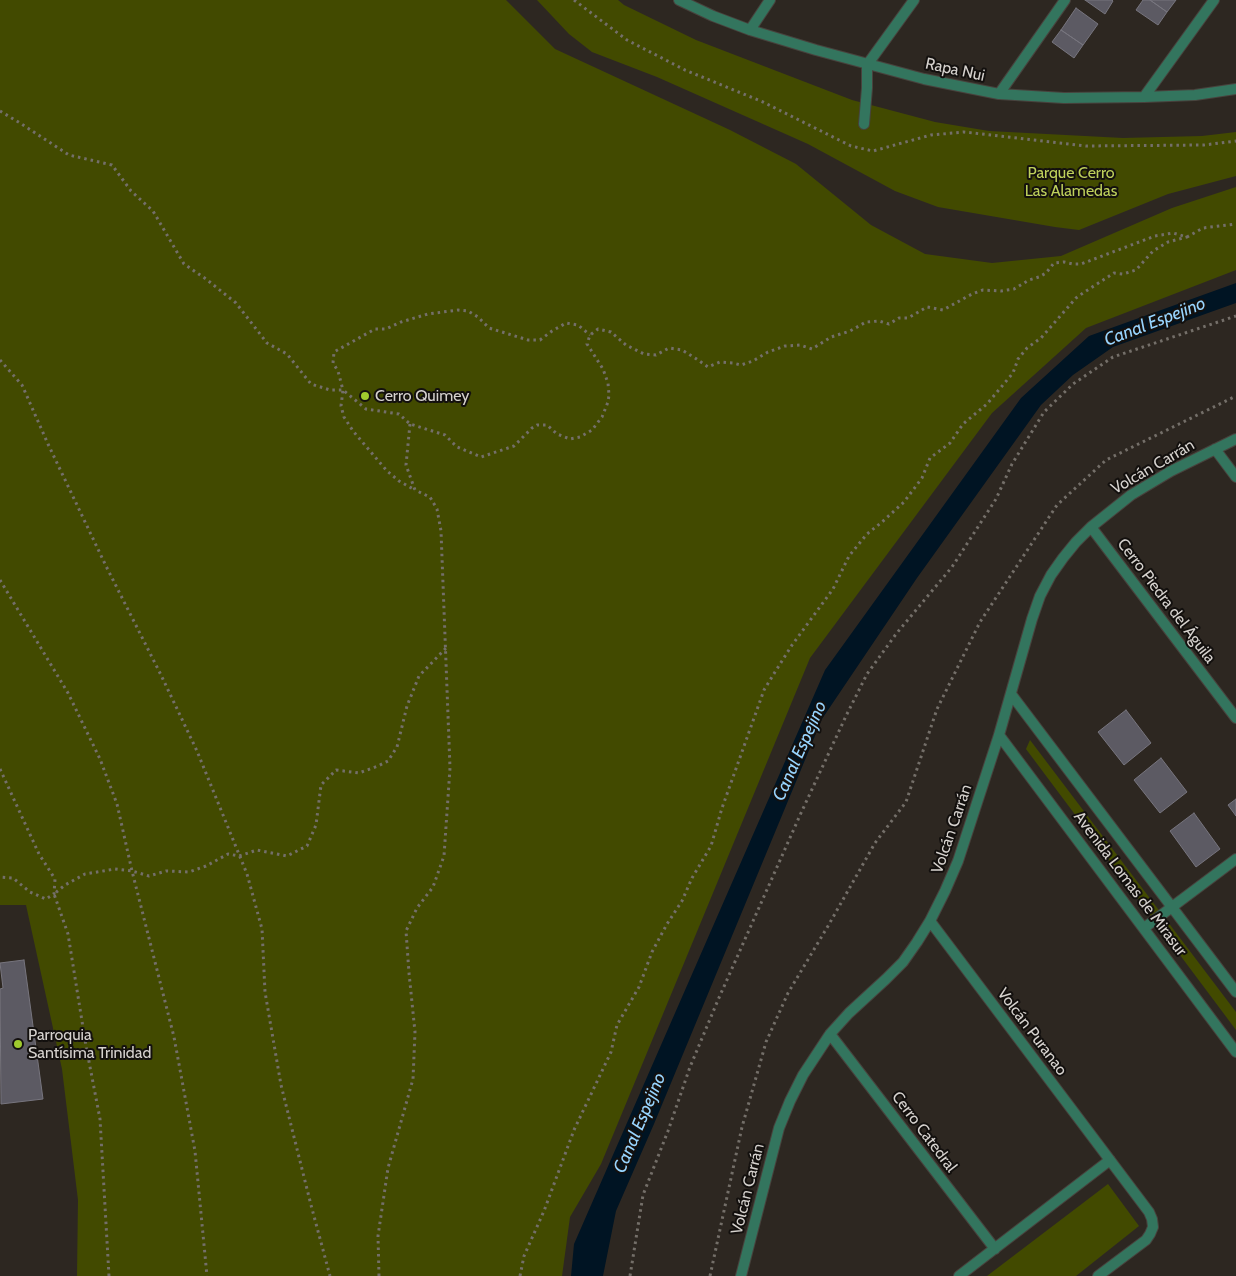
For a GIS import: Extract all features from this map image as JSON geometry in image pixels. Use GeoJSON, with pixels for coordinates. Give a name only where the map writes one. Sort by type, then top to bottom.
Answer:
{"type":"FeatureCollection","features":[{"type":"Feature","properties":{"kind":"street","name":"Rapa Nui"},"geometry":{"type":"LineString","coordinates":[[679,0],[713,16],[750,30],[867,65],[999,94],[1064,98],[1144,97],[1195,95],[1236,89]]}},
{"type":"Feature","properties":{"kind":"street"},"geometry":{"type":"LineString","coordinates":[[750,30],[770,0]]}},
{"type":"Feature","properties":{"kind":"street"},"geometry":{"type":"LineString","coordinates":[[864,124],[867,65],[914,0]]}},
{"type":"Feature","properties":{"kind":"street"},"geometry":{"type":"LineString","coordinates":[[999,94],[1065,0]]}},
{"type":"Feature","properties":{"kind":"street"},"geometry":{"type":"LineString","coordinates":[[1144,97],[1214,0]]}},
{"type":"Feature","properties":{"kind":"street","name":"Volcán Carrán"},"geometry":{"type":"LineString","coordinates":[[741,1276],[779,1128],[803,1075],[830,1034],[848,1014],[903,962],[930,921],[945,891],[958,861],[1000,735],[1032,619],[1040,596],[1051,575],[1062,558],[1091,527],[1131,495],[1153,481],[1236,439]]}},
{"type":"Feature","properties":{"kind":"street"},"geometry":{"type":"LineString","coordinates":[[1215,449],[1236,477]]}},
{"type":"Feature","properties":{"kind":"street","name":"Cerro Piedra del Águila"},"geometry":{"type":"LineString","coordinates":[[1091,527],[1236,718]]}},
{"type":"Feature","properties":{"kind":"street","name":"Avenida Lomas de Mirasur"},"geometry":{"type":"LineString","coordinates":[[1011,694],[1236,992]]}},
{"type":"Feature","properties":{"kind":"street","name":"Avenida Lomas de Mirasur"},"geometry":{"type":"LineString","coordinates":[[1000,735],[1236,1052]]}},
{"type":"Feature","properties":{"kind":"street"},"geometry":{"type":"LineString","coordinates":[[1144,928],[1236,859]]}},
{"type":"Feature","properties":{"kind":"street","name":"Volcán Puranao"},"geometry":{"type":"LineString","coordinates":[[930,921],[1149,1212],[1153,1227],[1146,1240],[1098,1276]]}},
{"type":"Feature","properties":{"kind":"street","name":"Cerro Catedral"},"geometry":{"type":"LineString","coordinates":[[830,1034],[995,1249]]}},
{"type":"Feature","properties":{"kind":"street"},"geometry":{"type":"LineString","coordinates":[[959,1276],[1110,1160]]}},
{"type":"Feature","properties":{"kind":"path"},"geometry":{"type":"LineString","coordinates":[[574,0],[627,40],[685,70],[763,102],[850,146],[873,151],[931,135],[964,132],[1086,146],[1204,145],[1236,141]]}},
{"type":"Feature","properties":{"kind":"path"},"geometry":{"type":"LineString","coordinates":[[0,111],[69,155],[112,165],[131,191],[153,211],[184,264],[236,303],[267,343],[287,354],[311,384],[330,390],[343,390],[366,409],[399,414],[410,424],[446,435],[457,447],[481,457],[514,446],[537,425],[547,425],[557,434],[570,439],[580,437],[592,430],[602,417],[609,395],[608,382],[603,369],[587,344],[590,335],[598,328],[611,332],[626,345],[644,354],[656,355],[669,348],[682,350],[708,367],[720,362],[741,365],[785,346],[800,345],[812,349],[831,337],[850,331],[866,322],[889,324],[898,318],[908,318],[927,307],[943,310],[983,290],[1014,289],[1046,273],[1054,263],[1081,264],[1155,236],[1173,232],[1187,237]]}},
{"type":"Feature","properties":{"kind":"path"},"geometry":{"type":"LineString","coordinates":[[520,1276],[524,1256],[557,1177],[574,1130],[611,1052],[617,1025],[639,986],[652,952],[667,924],[682,902],[692,878],[711,846],[722,808],[764,690],[792,645],[833,589],[849,556],[867,534],[904,502],[922,478],[930,458],[950,443],[963,424],[986,404],[1013,373],[1018,359],[1027,348],[1041,338],[1076,298],[1114,273],[1123,274],[1136,270],[1153,251],[1168,242],[1187,237],[1203,228],[1236,224]]}},
{"type":"Feature","properties":{"kind":"path"},"geometry":{"type":"LineString","coordinates":[[379,1276],[378,1236],[388,1168],[413,1079],[415,1032],[406,931],[417,908],[433,887],[444,856],[450,768],[441,532],[437,509],[430,497],[399,481],[387,471],[353,431],[344,417],[341,406],[343,390],[338,371],[333,363],[334,352],[375,329],[386,329],[401,322],[428,314],[458,310],[468,311],[478,317],[489,328],[528,340],[540,340],[566,323],[578,325],[590,335]]}},
{"type":"Feature","properties":{"kind":"path"},"geometry":{"type":"LineString","coordinates":[[630,1276],[643,1195],[690,1067],[801,813],[867,674],[896,634],[952,566],[996,499],[1012,464],[1044,412],[1073,384],[1114,357],[1236,316]]}},
{"type":"Feature","properties":{"kind":"path"},"geometry":{"type":"LineString","coordinates":[[0,360],[22,385],[101,557],[197,751],[247,874],[262,929],[265,992],[281,1085],[330,1276]]}},
{"type":"Feature","properties":{"kind":"path"},"geometry":{"type":"LineString","coordinates":[[710,1276],[742,1127],[766,1042],[788,993],[875,843],[906,802],[937,709],[980,622],[1057,504],[1106,460],[1236,396]]}},
{"type":"Feature","properties":{"kind":"path"},"geometry":{"type":"LineString","coordinates":[[410,424],[406,465],[416,490]]}},
{"type":"Feature","properties":{"kind":"path"},"geometry":{"type":"LineString","coordinates":[[0,580],[68,693],[100,759],[117,804],[174,1037],[195,1151],[207,1276]]}},
{"type":"Feature","properties":{"kind":"path"},"geometry":{"type":"LineString","coordinates":[[0,877],[12,878],[30,892],[46,899],[65,885],[85,874],[115,869],[149,876],[166,871],[189,872],[206,866],[228,854],[239,856],[257,850],[288,856],[307,846],[316,825],[321,785],[336,770],[359,773],[388,761],[397,747],[407,706],[419,676],[446,648]]}},
{"type":"Feature","properties":{"kind":"path"},"geometry":{"type":"LineString","coordinates":[[0,769],[39,854],[55,879],[54,894],[68,934],[100,1119],[109,1276]]}},
{"type":"Feature","properties":{"kind":"green space"},"geometry":{"type":"Polygon","coordinates":[[[0,0],[506,0],[555,49],[730,130],[796,164],[871,225],[925,254],[992,263],[1061,256],[1172,208],[1236,187],[1236,270],[1086,328],[992,413],[810,658],[601,1164],[570,1217],[562,1276],[77,1276],[78,1200],[62,1069],[26,905],[0,905],[0,0]]]}},
{"type":"Feature","properties":{"kind":"green space","name":"Parque Cerro Las Alamedas"},"geometry":{"type":"Polygon","coordinates":[[[537,0],[618,0],[624,5],[696,40],[852,100],[935,122],[989,131],[1123,138],[1202,136],[1236,132],[1236,176],[1168,194],[1079,230],[938,207],[895,191],[808,144],[657,77],[592,52],[569,34],[537,0]]]}},
{"type":"Feature","properties":{"kind":"green space"},"geometry":{"type":"Polygon","coordinates":[[[1030,740],[1236,1012],[1236,1030],[1026,749],[1030,740]]]}},
{"type":"Feature","properties":{"kind":"green space"},"geometry":{"type":"Polygon","coordinates":[[[1108,1184],[1139,1226],[1076,1276],[987,1276],[1108,1184]]]}},
{"type":"Feature","properties":{"kind":"water","name":"Canal Espejino"},"geometry":{"type":"Polygon","coordinates":[[[1236,283],[1236,303],[1113,347],[1073,375],[1041,405],[917,578],[822,719],[616,1211],[603,1276],[571,1276],[574,1244],[825,670],[1021,398],[1089,336],[1236,283]]]}},
{"type":"Feature","properties":{"kind":"building"},"geometry":{"type":"Polygon","coordinates":[[[1085,0],[1112,0],[1113,1],[1105,14],[1085,0]]]}},
{"type":"Feature","properties":{"kind":"building"},"geometry":{"type":"Polygon","coordinates":[[[1143,0],[1150,0],[1167,12],[1158,25],[1136,10],[1143,0]]]}},
{"type":"Feature","properties":{"kind":"building"},"geometry":{"type":"Polygon","coordinates":[[[1150,0],[1176,0],[1167,12],[1150,0]]]}},
{"type":"Feature","properties":{"kind":"building"},"geometry":{"type":"Polygon","coordinates":[[[1076,8],[1098,24],[1083,45],[1061,30],[1076,8]]]}},
{"type":"Feature","properties":{"kind":"building"},"geometry":{"type":"Polygon","coordinates":[[[1061,30],[1083,45],[1074,58],[1052,42],[1061,30]]]}},
{"type":"Feature","properties":{"kind":"building"},"geometry":{"type":"Polygon","coordinates":[[[1126,710],[1151,743],[1124,765],[1098,732],[1126,710]]]}},
{"type":"Feature","properties":{"kind":"building"},"geometry":{"type":"Polygon","coordinates":[[[1161,758],[1187,792],[1160,813],[1134,780],[1161,758]]]}},
{"type":"Feature","properties":{"kind":"building"},"geometry":{"type":"Polygon","coordinates":[[[1236,799],[1236,816],[1228,805],[1236,799]]]}},
{"type":"Feature","properties":{"kind":"building"},"geometry":{"type":"Polygon","coordinates":[[[1194,813],[1220,849],[1196,867],[1170,831],[1194,813]]]}},
{"type":"Feature","properties":{"kind":"building","name":"Parroquia Santísima Trinidad"},"geometry":{"type":"Polygon","coordinates":[[[24,960],[43,1099],[1,1104],[0,989],[3,988],[0,963],[24,960]]]}},
{"type":"Feature","properties":{"kind":"place","name":"Cerro Quimey"},"geometry":{"type":"Point","coordinates":[365,396]}},
{"type":"Feature","properties":{"kind":"place","name":"Parroquia Santísima Trinidad"},"geometry":{"type":"Point","coordinates":[18,1044]}}]}
